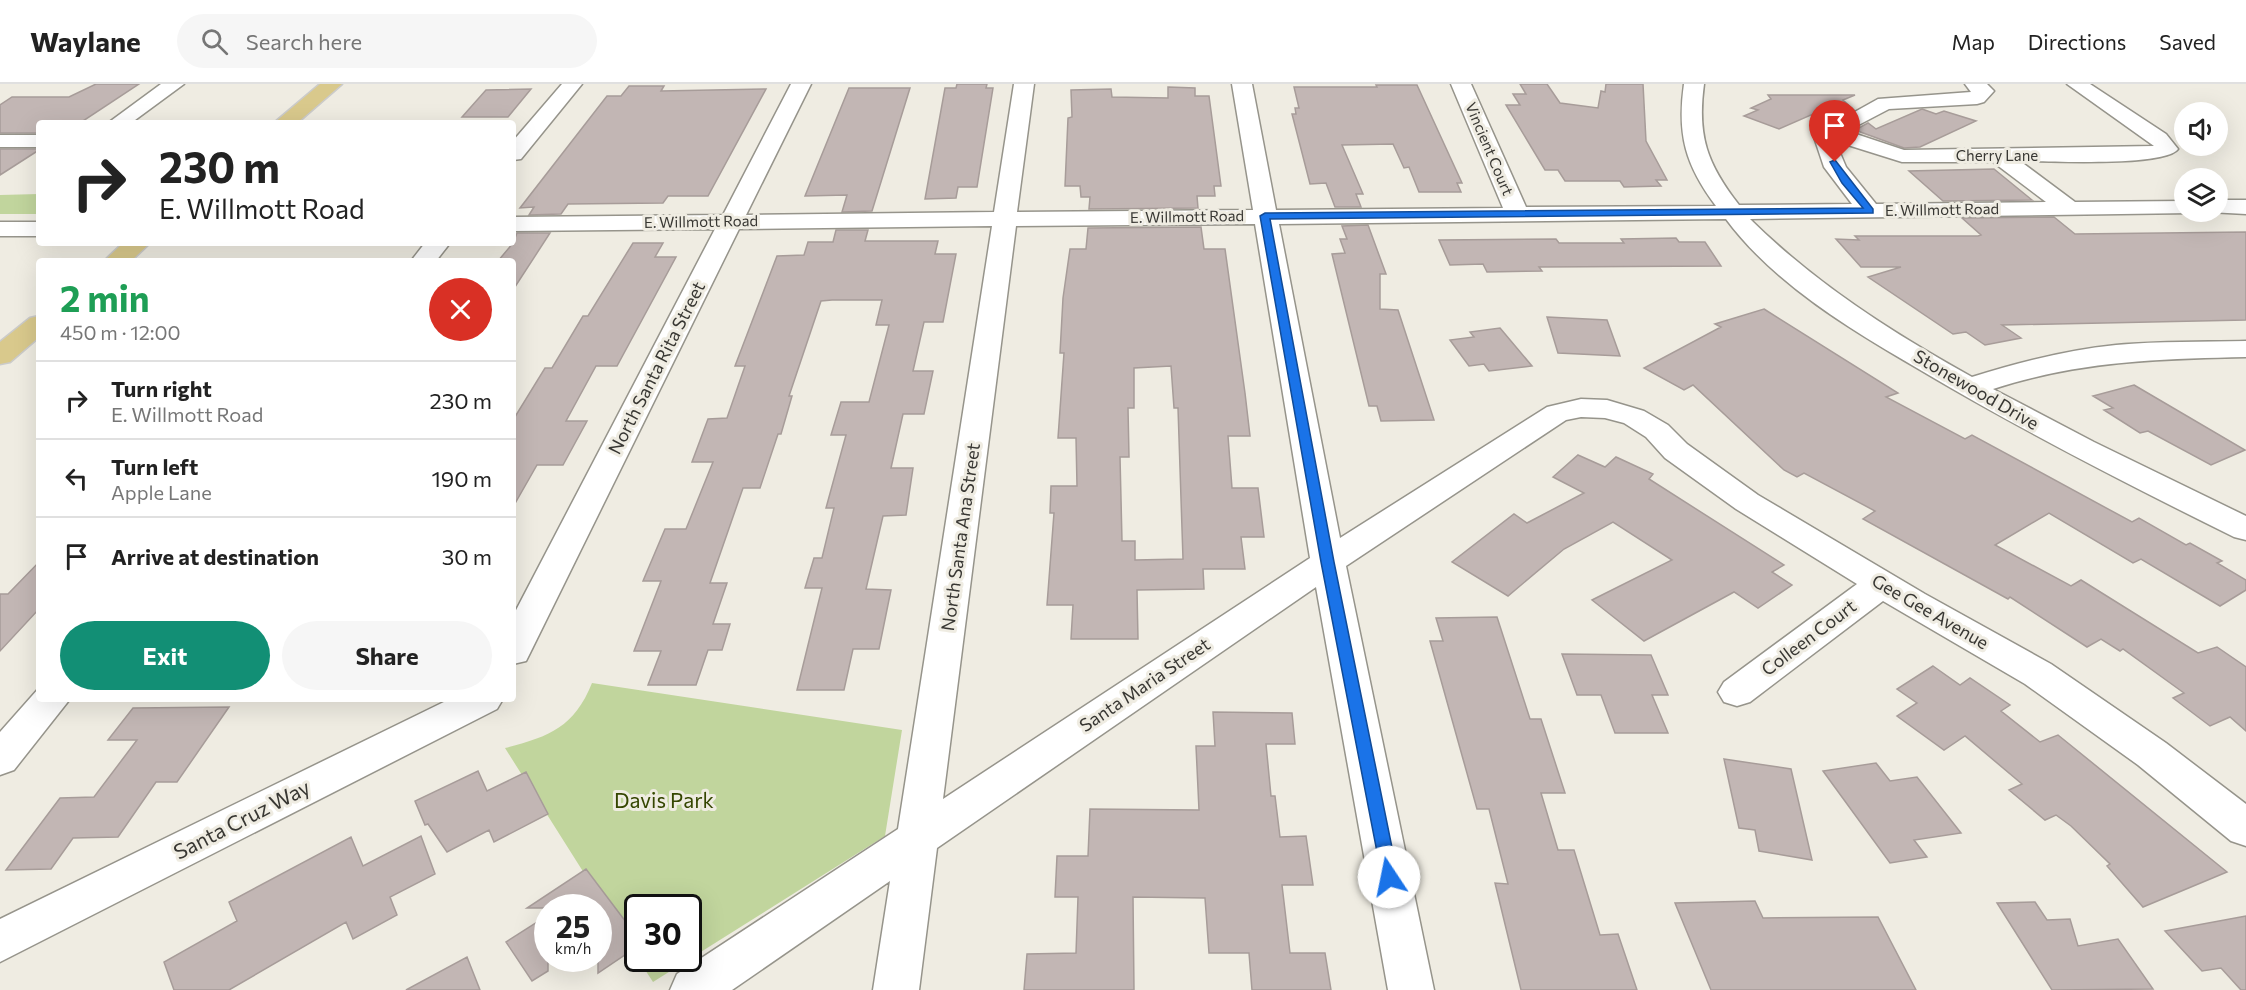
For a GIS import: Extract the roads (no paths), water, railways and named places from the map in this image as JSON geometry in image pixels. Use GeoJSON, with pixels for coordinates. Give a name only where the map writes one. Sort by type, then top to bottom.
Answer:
{"type":"FeatureCollection","features":[{"type":"Feature","properties":{"kind":"main road"},"geometry":{"type":"LineString","coordinates":[[288,120],[332,84]]}},
{"type":"Feature","properties":{"kind":"main road"},"geometry":{"type":"LineString","coordinates":[[120,258],[134,246]]}},
{"type":"Feature","properties":{"kind":"main road"},"geometry":{"type":"LineString","coordinates":[[0,356],[36,326]]}},
{"type":"Feature","properties":{"kind":"street"},"geometry":{"type":"LineString","coordinates":[[122,120],[174,84]]}},
{"type":"Feature","properties":{"kind":"street"},"geometry":{"type":"LineString","coordinates":[[516,150],[573,84]]}},
{"type":"Feature","properties":{"kind":"street","name":"North Santa Rita Street"},"geometry":{"type":"LineString","coordinates":[[516,645],[801,84]]}},
{"type":"Feature","properties":{"kind":"street","name":"North Santa Ana Street"},"geometry":{"type":"LineString","coordinates":[[896,990],[1024,84]]}},
{"type":"Feature","properties":{"kind":"street"},"geometry":{"type":"LineString","coordinates":[[1242,84],[1328,562],[1411,990]]}},
{"type":"Feature","properties":{"kind":"street","name":"Vincient Court"},"geometry":{"type":"LineString","coordinates":[[1461,84],[1517,214]]}},
{"type":"Feature","properties":{"kind":"street","name":"Stonewood Drive"},"geometry":{"type":"LineString","coordinates":[[1694,84],[1690,125],[1695,149],[1721,198],[1776,258],[1878,333],[1969,387],[2072,444],[2246,529]]}},
{"type":"Feature","properties":{"kind":"street"},"geometry":{"type":"LineString","coordinates":[[1870,211],[1845,181],[1825,144],[1824,137],[1829,132],[1885,103],[1977,98],[1984,91],[1974,84]]}},
{"type":"Feature","properties":{"kind":"street","name":"Cherry Lane"},"geometry":{"type":"LineString","coordinates":[[1829,132],[1902,156],[2150,154],[2167,149],[2159,138],[2077,84]]}},
{"type":"Feature","properties":{"kind":"street"},"geometry":{"type":"LineString","coordinates":[[0,141],[36,141]]}},
{"type":"Feature","properties":{"kind":"street"},"geometry":{"type":"LineString","coordinates":[[2000,156],[2069,209]]}},
{"type":"Feature","properties":{"kind":"street"},"geometry":{"type":"LineString","coordinates":[[2228,207],[2246,207]]}},
{"type":"Feature","properties":{"kind":"street","name":"E. Willmott Road"},"geometry":{"type":"LineString","coordinates":[[516,224],[2174,208]]}},
{"type":"Feature","properties":{"kind":"street"},"geometry":{"type":"LineString","coordinates":[[0,229],[36,229]]}},
{"type":"Feature","properties":{"kind":"street"},"geometry":{"type":"LineString","coordinates":[[426,258],[436,246]]}},
{"type":"Feature","properties":{"kind":"street"},"geometry":{"type":"LineString","coordinates":[[1969,387],[2017,371],[2088,356],[2140,351],[2246,349]]}},
{"type":"Feature","properties":{"kind":"street","name":"Santa Maria Street"},"geometry":{"type":"LineString","coordinates":[[693,990],[1328,562],[1557,413],[1581,408],[1607,409]]}},
{"type":"Feature","properties":{"kind":"street","name":"Gee Gee Avenue"},"geometry":{"type":"LineString","coordinates":[[1607,409],[1634,417],[1657,431],[1676,451],[1719,484],[1881,584],[2038,674],[2152,754],[2246,828]]}},
{"type":"Feature","properties":{"kind":"street","name":"Colleen Court"},"geometry":{"type":"LineString","coordinates":[[1737,692],[1881,584]]}},
{"type":"Feature","properties":{"kind":"street"},"geometry":{"type":"LineString","coordinates":[[0,759],[48,702]]}},
{"type":"Feature","properties":{"kind":"street","name":"Santa Cruz Way"},"geometry":{"type":"LineString","coordinates":[[0,941],[478,702]]}},
{"type":"Feature","properties":{"kind":"park label","name":"Davis Park"},"geometry":{"type":"Point","coordinates":[664,801]}}]}
